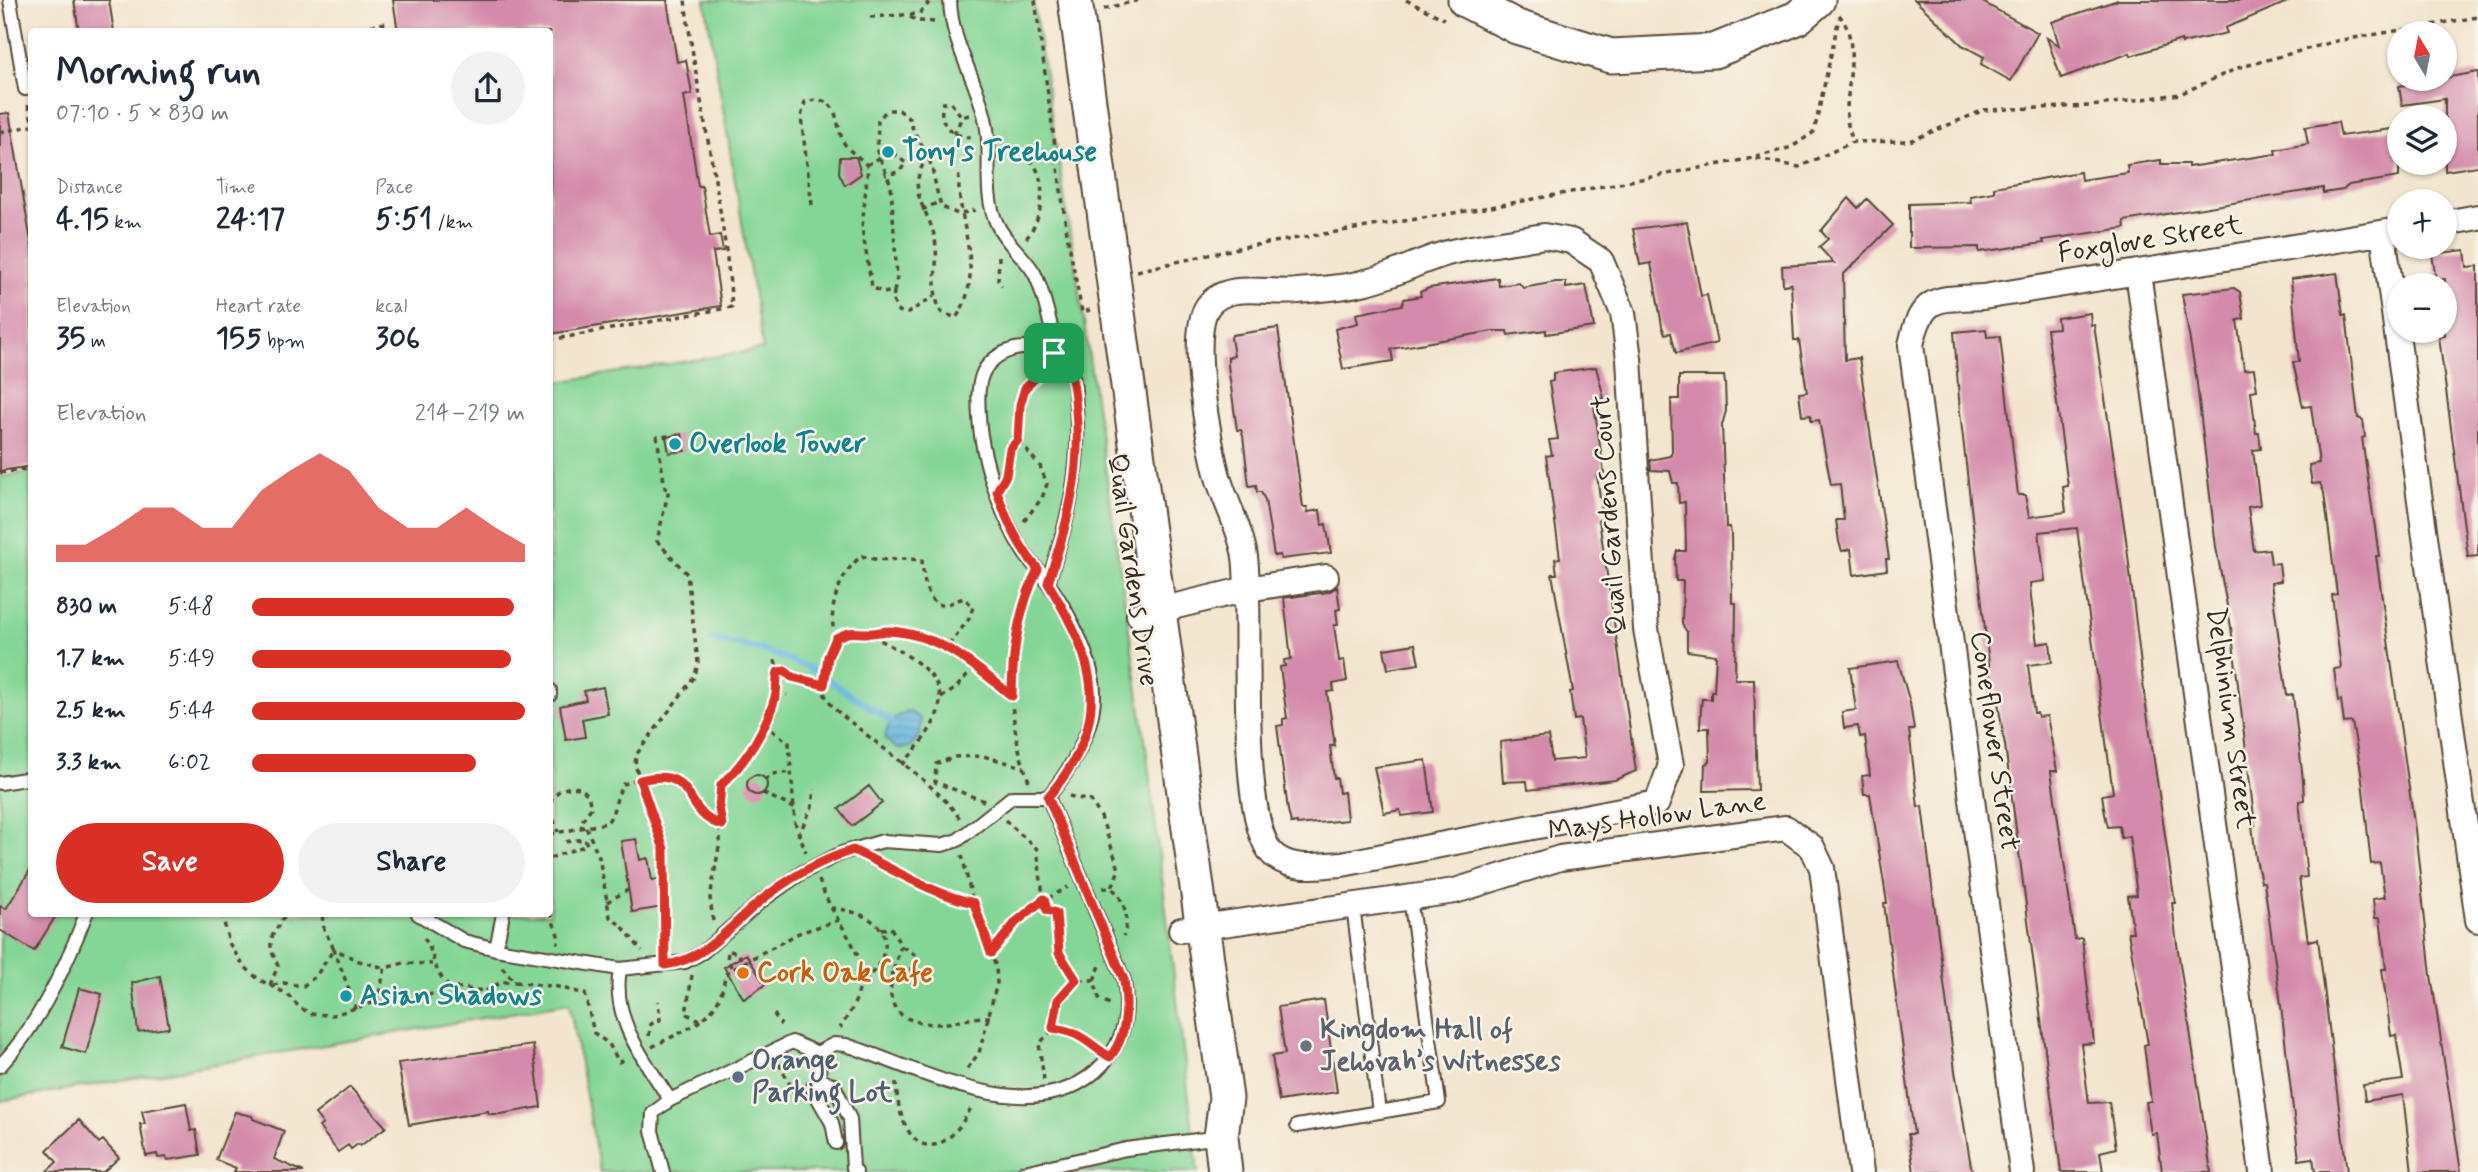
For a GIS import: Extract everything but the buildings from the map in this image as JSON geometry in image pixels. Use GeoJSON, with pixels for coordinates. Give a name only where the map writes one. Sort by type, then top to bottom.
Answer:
{"type":"FeatureCollection","features":[{"type":"Feature","properties":{"kind":"main road","name":"Quail Gardens Drive"},"geometry":{"type":"LineString","coordinates":[[1054,0],[1149,613],[1192,929],[1226,1098],[1222,1136],[1226,1172]]}},
{"type":"Feature","properties":{"kind":"main road","name":"Quail Gardens Drive"},"geometry":{"type":"LineString","coordinates":[[1075,0],[1114,276],[1149,613]]}},
{"type":"Feature","properties":{"kind":"main road"},"geometry":{"type":"LineString","coordinates":[[1465,0],[1517,27],[1611,56],[1714,51],[1830,8]]}},
{"type":"Feature","properties":{"kind":"street"},"geometry":{"type":"LineString","coordinates":[[2457,221],[2478,217]]}},
{"type":"Feature","properties":{"kind":"street","name":"Foxglove Street"},"geometry":{"type":"LineString","coordinates":[[1917,318],[1926,307],[1943,299],[1983,297],[2387,232]]}},
{"type":"Feature","properties":{"kind":"street","name":"Quail Gardens Court"},"geometry":{"type":"LineString","coordinates":[[1545,236],[1571,241],[1601,261],[1623,313],[1629,359],[1646,629],[1671,765],[1657,803],[1342,864],[1296,867],[1274,856],[1259,830],[1247,745],[1250,618],[1247,589],[1245,555],[1218,476],[1203,398],[1199,328],[1207,307],[1220,295],[1249,290],[1286,293],[1366,283],[1453,251],[1545,236]]}},
{"type":"Feature","properties":{"kind":"street"},"geometry":{"type":"LineString","coordinates":[[2395,259],[2478,920]]}},
{"type":"Feature","properties":{"kind":"street","name":"Delphinium Street"},"geometry":{"type":"LineString","coordinates":[[2138,272],[2262,1172]]}},
{"type":"Feature","properties":{"kind":"street","name":"Coneflower Street"},"geometry":{"type":"LineString","coordinates":[[1917,318],[1911,345],[2022,1172]]}},
{"type":"Feature","properties":{"kind":"street"},"geometry":{"type":"LineString","coordinates":[[1149,613],[1247,589],[1326,577]]}},
{"type":"Feature","properties":{"kind":"street","name":"Mays Hollow Lane"},"geometry":{"type":"LineString","coordinates":[[1192,929],[1455,891],[1560,858],[1786,828],[1812,847],[1822,868],[1861,1172]]}},
{"type":"Feature","properties":{"kind":"lane"},"geometry":{"type":"LineString","coordinates":[[10,0],[25,89],[28,89]]}},
{"type":"Feature","properties":{"kind":"lane"},"geometry":{"type":"LineString","coordinates":[[950,0],[960,55],[975,85],[986,122],[990,206],[1002,233],[1039,282],[1056,340],[1054,353]]}},
{"type":"Feature","properties":{"kind":"lane"},"geometry":{"type":"LineString","coordinates":[[423,917],[464,941],[496,949],[620,969],[691,959],[760,902],[817,865],[883,841],[942,845],[962,836],[1012,797],[1042,796],[1064,778],[1091,719],[1094,691],[1086,660],[1068,615],[1016,538],[997,491],[979,419],[978,390],[985,369],[1001,354],[1023,348],[1043,349],[1054,353],[1066,363],[1073,376],[1079,442],[1075,487],[1048,583]]}},
{"type":"Feature","properties":{"kind":"lane"},"geometry":{"type":"LineString","coordinates":[[0,783],[28,779]]}},
{"type":"Feature","properties":{"kind":"lane"},"geometry":{"type":"LineString","coordinates":[[815,1054],[834,1044],[846,1045],[955,1085],[1017,1097],[1049,1095],[1075,1085],[1097,1071],[1110,1057],[1124,1029],[1127,1011],[1124,980],[1083,880],[1042,796]]}},
{"type":"Feature","properties":{"kind":"lane"},"geometry":{"type":"LineString","coordinates":[[1297,1126],[1439,1102],[1410,898]]}},
{"type":"Feature","properties":{"kind":"lane"},"geometry":{"type":"LineString","coordinates":[[1353,905],[1379,1112]]}},
{"type":"Feature","properties":{"kind":"lane"},"geometry":{"type":"LineString","coordinates":[[0,1066],[29,1029],[85,917]]}},
{"type":"Feature","properties":{"kind":"lane"},"geometry":{"type":"LineString","coordinates":[[496,949],[502,917]]}},
{"type":"Feature","properties":{"kind":"lane"},"geometry":{"type":"LineString","coordinates":[[620,969],[617,1001],[638,1050],[670,1100]]}},
{"type":"Feature","properties":{"kind":"lane"},"geometry":{"type":"LineString","coordinates":[[663,1172],[651,1121],[653,1113],[670,1100],[772,1049],[792,1042],[804,1044],[815,1054],[816,1084],[832,1124],[836,1143]]}},
{"type":"Feature","properties":{"kind":"lane"},"geometry":{"type":"LineString","coordinates":[[816,1084],[834,1086],[850,1119],[854,1170]]}},
{"type":"Feature","properties":{"kind":"lane"},"geometry":{"type":"LineString","coordinates":[[1024,1172],[1126,1149],[1222,1136]]}},
{"type":"Feature","properties":{"kind":"path"},"geometry":{"type":"LineString","coordinates":[[553,339],[732,307],[727,239],[696,89],[685,0]]}},
{"type":"Feature","properties":{"kind":"path"},"geometry":{"type":"LineString","coordinates":[[870,18],[919,14],[928,4],[926,0]]}},
{"type":"Feature","properties":{"kind":"path"},"geometry":{"type":"LineString","coordinates":[[1035,0],[1067,234],[1082,312]]}},
{"type":"Feature","properties":{"kind":"path"},"geometry":{"type":"LineString","coordinates":[[1113,4],[1139,0]]}},
{"type":"Feature","properties":{"kind":"path"},"geometry":{"type":"LineString","coordinates":[[1114,276],[1243,247],[1516,203],[1753,158],[1793,147],[1814,132],[1830,8]]}},
{"type":"Feature","properties":{"kind":"path"},"geometry":{"type":"LineString","coordinates":[[1830,8],[1845,22],[1849,43],[1847,121],[1853,142]]}},
{"type":"Feature","properties":{"kind":"path"},"geometry":{"type":"LineString","coordinates":[[908,16],[953,28]]}},
{"type":"Feature","properties":{"kind":"path"},"geometry":{"type":"LineString","coordinates":[[1753,158],[1799,167],[1853,142],[1910,141],[1984,110],[2091,106],[2180,94],[2238,68],[2336,41],[2478,17]]}},
{"type":"Feature","properties":{"kind":"path"},"geometry":{"type":"LineString","coordinates":[[356,28],[387,23]]}},
{"type":"Feature","properties":{"kind":"path"},"geometry":{"type":"LineString","coordinates":[[812,205],[801,117],[805,102],[813,100],[828,104],[838,113],[845,144],[867,165],[869,180],[862,228],[869,275],[872,287],[883,293],[894,291]]}},
{"type":"Feature","properties":{"kind":"path"},"geometry":{"type":"LineString","coordinates":[[934,296],[908,313],[898,311],[893,302],[897,278],[891,185],[877,152],[878,120],[887,110],[899,110],[910,119],[913,134],[928,156],[942,207],[963,213],[990,206]]}},
{"type":"Feature","properties":{"kind":"path"},"geometry":{"type":"LineString","coordinates":[[954,134],[962,117]]}},
{"type":"Feature","properties":{"kind":"path"},"geometry":{"type":"LineString","coordinates":[[0,132],[28,128]]}},
{"type":"Feature","properties":{"kind":"path"},"geometry":{"type":"LineString","coordinates":[[988,144],[1021,152],[1030,157],[1038,171],[1041,211],[1035,227],[1016,249]]}},
{"type":"Feature","properties":{"kind":"path"},"geometry":{"type":"LineString","coordinates":[[867,165],[883,156],[894,155],[906,163],[899,172],[885,174]]}},
{"type":"Feature","properties":{"kind":"path"},"geometry":{"type":"LineString","coordinates":[[928,156],[918,171],[918,201],[934,232],[937,249],[934,296],[941,312],[956,318],[969,296],[971,282],[959,171]]}},
{"type":"Feature","properties":{"kind":"path"},"geometry":{"type":"LineString","coordinates":[[922,210],[939,202]]}},
{"type":"Feature","properties":{"kind":"path"},"geometry":{"type":"LineString","coordinates":[[1002,233],[997,263],[998,280],[1002,286]]}},
{"type":"Feature","properties":{"kind":"path"},"geometry":{"type":"LineString","coordinates":[[997,491],[1006,475],[1010,449],[1018,440],[1020,405],[1025,388],[1049,364],[1054,353]]}},
{"type":"Feature","properties":{"kind":"path"},"geometry":{"type":"LineString","coordinates":[[659,965],[664,849],[640,780],[636,755],[695,676],[698,662],[687,575],[657,541],[670,489],[664,488],[657,437],[678,435]]}},
{"type":"Feature","properties":{"kind":"path"},"geometry":{"type":"LineString","coordinates":[[1016,538],[1030,509],[1042,498],[1047,484],[1040,466],[1018,440]]}},
{"type":"Feature","properties":{"kind":"path"},"geometry":{"type":"LineString","coordinates":[[0,473],[28,469]]}},
{"type":"Feature","properties":{"kind":"path"},"geometry":{"type":"LineString","coordinates":[[948,646],[969,619],[973,607],[964,598],[943,605],[936,604],[929,596],[922,560],[906,558],[875,561],[862,556],[849,565],[836,597],[833,630],[836,638],[824,675],[825,695],[833,708],[951,806],[962,836],[974,903],[991,953],[997,983],[990,1017],[979,1053],[955,1085]]}},
{"type":"Feature","properties":{"kind":"path"},"geometry":{"type":"LineString","coordinates":[[1038,569],[1023,598],[1012,674],[1013,721],[1021,761],[1042,796],[1074,796],[1091,801],[1101,817],[1119,869],[1112,887]]}},
{"type":"Feature","properties":{"kind":"path"},"geometry":{"type":"LineString","coordinates":[[836,638],[851,630],[867,634],[912,656],[934,678],[941,698],[938,719],[925,740],[902,765]]}},
{"type":"Feature","properties":{"kind":"path"},"geometry":{"type":"LineString","coordinates":[[867,634],[887,631],[917,635],[948,646],[1012,696]]}},
{"type":"Feature","properties":{"kind":"path"},"geometry":{"type":"LineString","coordinates":[[733,969],[727,959],[729,951],[723,934],[716,929],[710,914],[710,898],[722,825],[719,808],[721,785],[737,771],[753,749],[776,692],[778,672],[775,660]]}},
{"type":"Feature","properties":{"kind":"path"},"geometry":{"type":"LineString","coordinates":[[941,698],[956,688],[975,666]]}},
{"type":"Feature","properties":{"kind":"path"},"geometry":{"type":"LineString","coordinates":[[778,672],[785,671],[792,677],[824,684]]}},
{"type":"Feature","properties":{"kind":"path"},"geometry":{"type":"LineString","coordinates":[[776,692],[786,695]]}},
{"type":"Feature","properties":{"kind":"path"},"geometry":{"type":"LineString","coordinates":[[763,724],[789,743],[798,836],[817,865],[831,908],[860,956],[860,984],[852,1011],[840,1028],[829,1035]]}},
{"type":"Feature","properties":{"kind":"path"},"geometry":{"type":"LineString","coordinates":[[765,780],[772,774],[792,772]]}},
{"type":"Feature","properties":{"kind":"path"},"geometry":{"type":"LineString","coordinates":[[553,834],[607,823],[615,812],[614,799],[623,784],[667,775],[678,781],[702,813],[722,825]]}},
{"type":"Feature","properties":{"kind":"path"},"geometry":{"type":"LineString","coordinates":[[553,798],[558,790],[569,786],[581,788],[588,795],[591,808],[581,822],[599,857],[610,917],[659,965]]}},
{"type":"Feature","properties":{"kind":"path"},"geometry":{"type":"LineString","coordinates":[[798,836],[812,807],[814,789]]}},
{"type":"Feature","properties":{"kind":"path"},"geometry":{"type":"LineString","coordinates":[[763,793],[794,808]]}},
{"type":"Feature","properties":{"kind":"path"},"geometry":{"type":"LineString","coordinates":[[553,818],[558,832]]}},
{"type":"Feature","properties":{"kind":"path"},"geometry":{"type":"LineString","coordinates":[[553,857],[587,845],[585,839],[564,842]]}},
{"type":"Feature","properties":{"kind":"path"},"geometry":{"type":"LineString","coordinates":[[853,850],[921,887],[945,897],[974,903]]}},
{"type":"Feature","properties":{"kind":"path"},"geometry":{"type":"LineString","coordinates":[[991,953],[1016,922],[1044,899],[1083,880]]}},
{"type":"Feature","properties":{"kind":"path"},"geometry":{"type":"LineString","coordinates":[[607,902],[628,890]]}},
{"type":"Feature","properties":{"kind":"path"},"geometry":{"type":"LineString","coordinates":[[1044,899],[1047,910],[1056,913],[1059,953],[1076,980]]}},
{"type":"Feature","properties":{"kind":"path"},"geometry":{"type":"LineString","coordinates":[[831,908],[867,915],[881,929],[885,946],[883,960],[860,984]]}},
{"type":"Feature","properties":{"kind":"path"},"geometry":{"type":"LineString","coordinates":[[222,917],[229,943],[243,965],[287,994],[300,1008],[312,1013],[334,1015],[377,1003],[419,999],[449,987],[486,991],[501,982],[515,982],[558,987],[585,994],[594,1033],[610,1044],[619,1062],[700,1020],[718,1004],[725,974],[799,933],[839,920]]}},
{"type":"Feature","properties":{"kind":"path"},"geometry":{"type":"LineString","coordinates":[[270,985],[278,966],[270,950],[270,940],[284,917]]}},
{"type":"Feature","properties":{"kind":"path"},"geometry":{"type":"LineString","coordinates":[[322,917],[324,929],[356,1009]]}},
{"type":"Feature","properties":{"kind":"path"},"geometry":{"type":"LineString","coordinates":[[881,929],[891,928],[901,946],[917,956],[915,968],[890,974]]}},
{"type":"Feature","properties":{"kind":"path"},"geometry":{"type":"LineString","coordinates":[[423,936],[429,945],[432,964],[449,987]]}},
{"type":"Feature","properties":{"kind":"path"},"geometry":{"type":"LineString","coordinates":[[901,946],[890,974],[888,993],[898,1010],[917,1021],[937,1024],[990,1017]]}},
{"type":"Feature","properties":{"kind":"path"},"geometry":{"type":"LineString","coordinates":[[270,985],[284,983],[303,986],[316,976],[334,949]]}},
{"type":"Feature","properties":{"kind":"path"},"geometry":{"type":"LineString","coordinates":[[334,949],[359,961],[385,968],[404,962],[432,964]]}},
{"type":"Feature","properties":{"kind":"path"},"geometry":{"type":"LineString","coordinates":[[496,949],[497,961],[515,982]]}},
{"type":"Feature","properties":{"kind":"path"},"geometry":{"type":"LineString","coordinates":[[729,951],[738,953],[743,963]]}},
{"type":"Feature","properties":{"kind":"path"},"geometry":{"type":"LineString","coordinates":[[691,959],[692,979],[687,1014],[700,1020]]}},
{"type":"Feature","properties":{"kind":"path"},"geometry":{"type":"LineString","coordinates":[[377,1003],[385,968]]}},
{"type":"Feature","properties":{"kind":"path"},"geometry":{"type":"LineString","coordinates":[[1049,1095],[1040,1070],[1039,1044],[1053,1028],[1058,1000],[1076,980],[1094,980],[1099,998],[1127,1011]]}},
{"type":"Feature","properties":{"kind":"path"},"geometry":{"type":"LineString","coordinates":[[638,1050],[650,1035],[651,1024],[660,1020],[658,1001]]}},
{"type":"Feature","properties":{"kind":"path"},"geometry":{"type":"LineString","coordinates":[[774,1014],[780,1026]]}},
{"type":"Feature","properties":{"kind":"path"},"geometry":{"type":"LineString","coordinates":[[1053,1028],[1072,1031],[1088,1039],[1110,1057]]}},
{"type":"Feature","properties":{"kind":"path"},"geometry":{"type":"LineString","coordinates":[[772,1049],[796,1096]]}},
{"type":"Feature","properties":{"kind":"path"},"geometry":{"type":"LineString","coordinates":[[900,1065],[896,1076],[900,1109],[912,1140],[920,1146],[932,1147],[964,1125],[979,1091]]}},
{"type":"Feature","properties":{"kind":"green space"},"geometry":{"type":"Polygon","coordinates":[[[705,0],[1033,0],[1081,302],[1145,739],[1198,1172],[600,1172],[569,1003],[0,1101],[0,477],[28,472],[28,917],[553,917],[553,383],[763,349],[705,0]]]}},
{"type":"Feature","properties":{"kind":"water"},"geometry":{"type":"Polygon","coordinates":[[[910,712],[921,719],[920,735],[910,747],[897,749],[885,739],[887,728],[895,718],[910,712]]]}},
{"type":"Feature","properties":{"kind":"waterway"},"geometry":{"type":"LineString","coordinates":[[711,639],[763,650],[810,668],[891,721]]}},
{"type":"Feature","properties":{"kind":"place","name":"Tony's Treehouse"},"geometry":{"type":"Point","coordinates":[888,152]}},
{"type":"Feature","properties":{"kind":"place","name":"Overlook Tower"},"geometry":{"type":"Point","coordinates":[675,444]}},
{"type":"Feature","properties":{"kind":"place","name":"Cork Oak Cafe"},"geometry":{"type":"Point","coordinates":[743,973]}},
{"type":"Feature","properties":{"kind":"place","name":"Asian Shadows"},"geometry":{"type":"Point","coordinates":[346,996]}},
{"type":"Feature","properties":{"kind":"place","name":"Kingdom Hall of Jehovah’s Witnesses"},"geometry":{"type":"Point","coordinates":[1306,1046]}},
{"type":"Feature","properties":{"kind":"place","name":"Orange Parking Lot"},"geometry":{"type":"Point","coordinates":[738,1077]}},
{"type":"Feature","properties":{"kind":"route"},"geometry":{"type":"LineString","coordinates":[[1054,353],[1066,363],[1073,376],[1079,442],[1075,487],[1065,531],[1048,583],[1068,615],[1086,660],[1094,691],[1091,719],[1076,755],[1064,778],[1048,797],[1124,980],[1128,1006],[1124,1029],[1114,1053],[1110,1057],[1088,1039],[1072,1031],[1053,1028],[1058,1000],[1076,980],[1059,953],[1056,913],[1047,910],[1044,899],[1016,922],[991,953],[974,903],[945,897],[921,887],[853,850],[803,872],[760,902],[703,952],[685,962],[665,965],[667,914],[664,849],[640,780],[667,775],[678,781],[710,821],[722,825],[719,808],[721,785],[737,771],[753,749],[773,702],[778,672],[785,671],[792,677],[824,685],[828,657],[836,638],[851,630],[867,634],[887,631],[917,635],[948,646],[1012,696],[1012,674],[1023,598],[1038,569],[1024,554],[1006,520],[997,491],[1006,475],[1010,449],[1018,440],[1020,405],[1025,388],[1049,364],[1054,353]]}}]}
